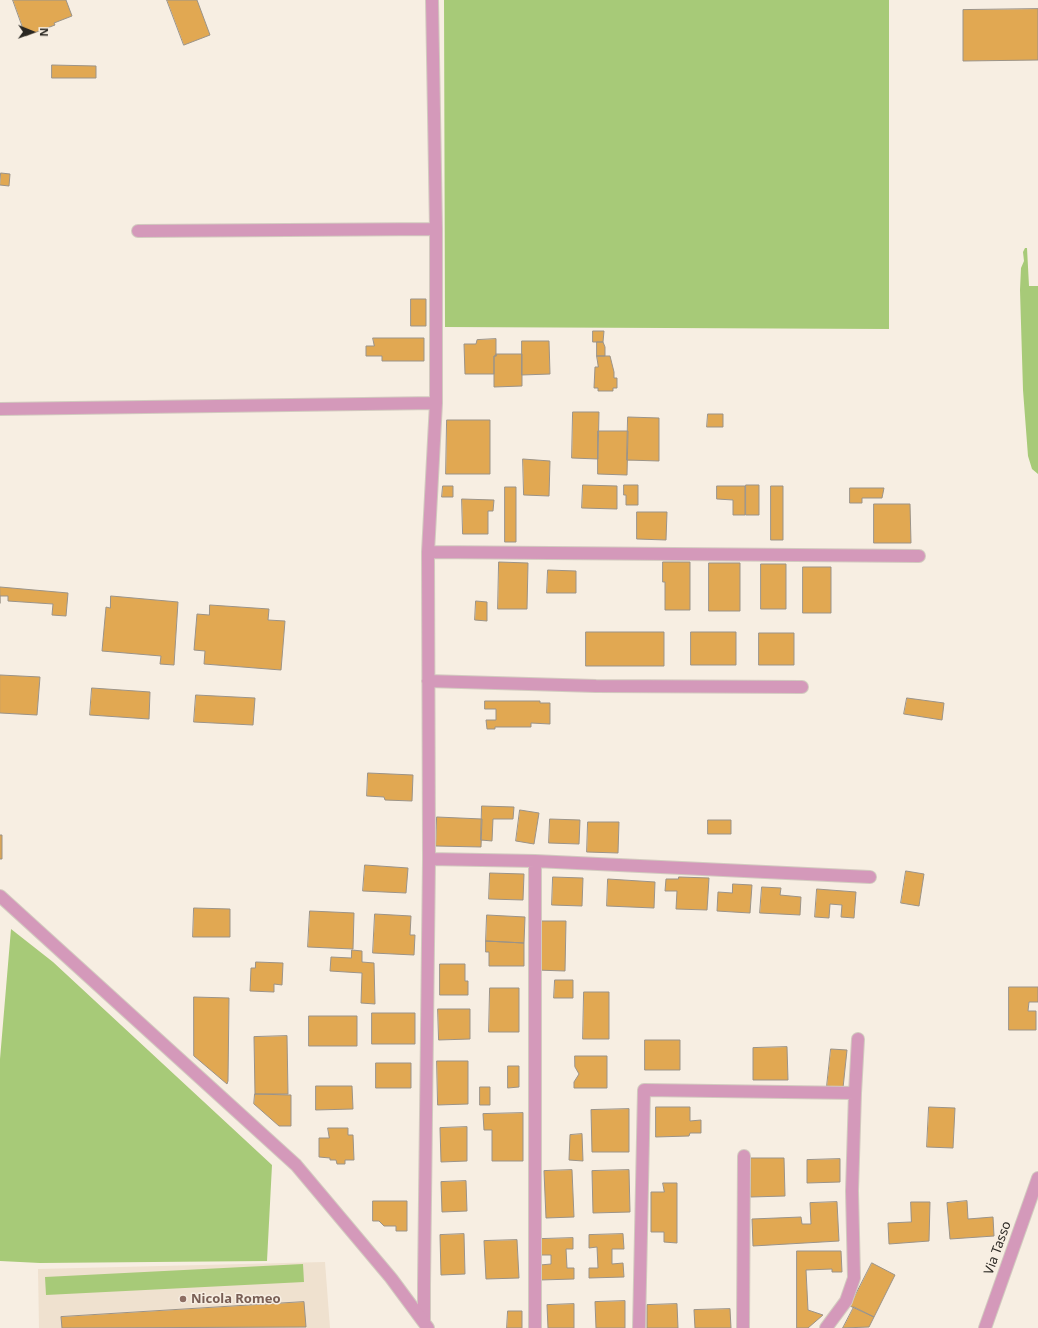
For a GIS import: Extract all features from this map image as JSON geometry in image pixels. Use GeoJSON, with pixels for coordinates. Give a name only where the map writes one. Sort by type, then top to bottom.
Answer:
{"type":"FeatureCollection","features":[{"type":"Feature","properties":{"kind":"street"},"geometry":{"type":"LineString","coordinates":[[426,1325],[424,1285],[429,859],[428,552],[436,403],[436,229],[432,0]]}},
{"type":"Feature","properties":{"kind":"street"},"geometry":{"type":"LineString","coordinates":[[138,231],[436,229]]}},
{"type":"Feature","properties":{"kind":"street"},"geometry":{"type":"LineString","coordinates":[[0,409],[436,403]]}},
{"type":"Feature","properties":{"kind":"street"},"geometry":{"type":"LineString","coordinates":[[428,552],[919,556]]}},
{"type":"Feature","properties":{"kind":"street"},"geometry":{"type":"LineString","coordinates":[[428,681],[596,686],[802,687]]}},
{"type":"Feature","properties":{"kind":"street"},"geometry":{"type":"LineString","coordinates":[[429,859],[535,861],[870,877]]}},
{"type":"Feature","properties":{"kind":"street"},"geometry":{"type":"LineString","coordinates":[[535,861],[535,1328]]}},
{"type":"Feature","properties":{"kind":"street"},"geometry":{"type":"LineString","coordinates":[[0,896],[296,1165],[426,1325]]}},
{"type":"Feature","properties":{"kind":"street"},"geometry":{"type":"LineString","coordinates":[[826,1328],[846,1301],[854,1278],[852,1190],[858,1039]]}},
{"type":"Feature","properties":{"kind":"street"},"geometry":{"type":"LineString","coordinates":[[639,1328],[644,1090],[855,1093]]}},
{"type":"Feature","properties":{"kind":"street"},"geometry":{"type":"LineString","coordinates":[[743,1328],[744,1156]]}},
{"type":"Feature","properties":{"kind":"street","name":"Via Tasso"},"geometry":{"type":"LineString","coordinates":[[985,1328],[1038,1178]]}},
{"type":"Feature","properties":{"kind":"shaded area","name":"Nicola Romeo"},"geometry":{"type":"Polygon","coordinates":[[[325,1262],[330,1328],[39,1328],[38,1269],[325,1262]]]}},
{"type":"Feature","properties":{"kind":"green space"},"geometry":{"type":"Polygon","coordinates":[[[444,0],[889,0],[889,329],[445,327],[444,0]]]}},
{"type":"Feature","properties":{"kind":"green space"},"geometry":{"type":"Polygon","coordinates":[[[1025,248],[1027,248],[1029,286],[1038,286],[1038,474],[1032,469],[1028,456],[1023,390],[1020,290],[1021,268],[1024,261],[1023,252],[1025,248]]]}},
{"type":"Feature","properties":{"kind":"green space"},"geometry":{"type":"Polygon","coordinates":[[[11,929],[53,962],[272,1165],[267,1261],[40,1263],[0,1261],[0,1059],[11,929]]]}},
{"type":"Feature","properties":{"kind":"green space"},"geometry":{"type":"Polygon","coordinates":[[[303,1264],[304,1282],[46,1295],[45,1277],[303,1264]]]}},
{"type":"Feature","properties":{"kind":"building"},"geometry":{"type":"Polygon","coordinates":[[[13,0],[66,0],[72,16],[54,23],[55,25],[26,36],[13,0]]]}},
{"type":"Feature","properties":{"kind":"building"},"geometry":{"type":"Polygon","coordinates":[[[167,0],[197,0],[210,35],[184,45],[167,0]]]}},
{"type":"Feature","properties":{"kind":"building"},"geometry":{"type":"Polygon","coordinates":[[[1038,9],[1038,60],[963,61],[963,10],[1038,9]]]}},
{"type":"Feature","properties":{"kind":"building"},"geometry":{"type":"Polygon","coordinates":[[[52,65],[96,66],[96,78],[52,78],[52,65]]]}},
{"type":"Feature","properties":{"kind":"building"},"geometry":{"type":"Polygon","coordinates":[[[1,173],[10,174],[9,186],[0,185],[1,173]]]}},
{"type":"Feature","properties":{"kind":"building"},"geometry":{"type":"Polygon","coordinates":[[[411,299],[426,299],[426,326],[411,326],[411,299]]]}},
{"type":"Feature","properties":{"kind":"building"},"geometry":{"type":"Polygon","coordinates":[[[593,331],[604,331],[603,342],[593,342],[593,331]]]}},
{"type":"Feature","properties":{"kind":"building"},"geometry":{"type":"Polygon","coordinates":[[[373,338],[424,338],[424,361],[382,361],[382,356],[366,356],[366,346],[374,346],[373,338]]]}},
{"type":"Feature","properties":{"kind":"building"},"geometry":{"type":"Polygon","coordinates":[[[496,339],[494,374],[465,374],[464,344],[476,344],[477,340],[496,339]]]}},
{"type":"Feature","properties":{"kind":"building"},"geometry":{"type":"Polygon","coordinates":[[[522,341],[549,341],[550,374],[522,375],[522,341]]]}},
{"type":"Feature","properties":{"kind":"building"},"geometry":{"type":"Polygon","coordinates":[[[597,342],[603,342],[605,347],[605,356],[597,356],[597,342]]]}},
{"type":"Feature","properties":{"kind":"building"},"geometry":{"type":"Polygon","coordinates":[[[496,354],[522,354],[522,386],[494,387],[494,356],[496,356],[496,354]]]}},
{"type":"Feature","properties":{"kind":"building"},"geometry":{"type":"Polygon","coordinates":[[[597,356],[610,356],[614,378],[617,378],[617,388],[613,388],[613,391],[598,391],[598,388],[594,388],[595,367],[598,367],[597,356]]]}},
{"type":"Feature","properties":{"kind":"building"},"geometry":{"type":"Polygon","coordinates":[[[573,412],[599,412],[598,459],[572,458],[573,412]]]}},
{"type":"Feature","properties":{"kind":"building"},"geometry":{"type":"Polygon","coordinates":[[[708,414],[723,414],[723,427],[707,427],[708,414]]]}},
{"type":"Feature","properties":{"kind":"building"},"geometry":{"type":"Polygon","coordinates":[[[628,417],[659,418],[659,461],[627,460],[628,417]]]}},
{"type":"Feature","properties":{"kind":"building"},"geometry":{"type":"Polygon","coordinates":[[[447,420],[490,420],[490,474],[446,474],[447,420]]]}},
{"type":"Feature","properties":{"kind":"building"},"geometry":{"type":"Polygon","coordinates":[[[598,431],[628,431],[627,475],[598,474],[598,431]]]}},
{"type":"Feature","properties":{"kind":"building"},"geometry":{"type":"Polygon","coordinates":[[[523,459],[550,461],[549,496],[524,495],[523,459]]]}},
{"type":"Feature","properties":{"kind":"building"},"geometry":{"type":"Polygon","coordinates":[[[583,485],[617,486],[617,509],[582,508],[583,485]]]}},
{"type":"Feature","properties":{"kind":"building"},"geometry":{"type":"Polygon","coordinates":[[[624,485],[638,485],[638,505],[626,505],[624,485]]]}},
{"type":"Feature","properties":{"kind":"building"},"geometry":{"type":"Polygon","coordinates":[[[746,485],[759,485],[759,515],[746,515],[746,485]]]}},
{"type":"Feature","properties":{"kind":"building"},"geometry":{"type":"Polygon","coordinates":[[[443,486],[453,486],[453,497],[442,497],[443,486]]]}},
{"type":"Feature","properties":{"kind":"building"},"geometry":{"type":"Polygon","coordinates":[[[717,486],[745,486],[745,515],[733,515],[733,500],[717,499],[717,486]]]}},
{"type":"Feature","properties":{"kind":"building"},"geometry":{"type":"Polygon","coordinates":[[[771,486],[783,486],[783,540],[771,540],[771,486]]]}},
{"type":"Feature","properties":{"kind":"building"},"geometry":{"type":"Polygon","coordinates":[[[505,487],[516,487],[516,542],[505,542],[505,487]]]}},
{"type":"Feature","properties":{"kind":"building"},"geometry":{"type":"Polygon","coordinates":[[[850,488],[884,488],[882,498],[862,498],[862,503],[850,503],[850,488]]]}},
{"type":"Feature","properties":{"kind":"building"},"geometry":{"type":"Polygon","coordinates":[[[462,499],[494,500],[493,511],[488,511],[488,534],[463,534],[462,499]]]}},
{"type":"Feature","properties":{"kind":"building"},"geometry":{"type":"Polygon","coordinates":[[[874,504],[910,504],[911,543],[874,543],[874,504]]]}},
{"type":"Feature","properties":{"kind":"building"},"geometry":{"type":"Polygon","coordinates":[[[637,512],[667,512],[666,540],[637,539],[637,512]]]}},
{"type":"Feature","properties":{"kind":"building"},"geometry":{"type":"Polygon","coordinates":[[[499,562],[528,563],[527,609],[498,609],[499,562]]]}},
{"type":"Feature","properties":{"kind":"building"},"geometry":{"type":"Polygon","coordinates":[[[663,562],[690,562],[690,610],[665,610],[663,562]]]}},
{"type":"Feature","properties":{"kind":"building"},"geometry":{"type":"Polygon","coordinates":[[[709,563],[740,563],[740,611],[709,611],[709,563]]]}},
{"type":"Feature","properties":{"kind":"building"},"geometry":{"type":"Polygon","coordinates":[[[761,564],[786,564],[786,609],[761,609],[761,564]]]}},
{"type":"Feature","properties":{"kind":"building"},"geometry":{"type":"Polygon","coordinates":[[[803,567],[831,567],[831,613],[803,613],[803,567]]]}},
{"type":"Feature","properties":{"kind":"building"},"geometry":{"type":"Polygon","coordinates":[[[548,570],[576,571],[576,593],[547,593],[548,570]]]}},
{"type":"Feature","properties":{"kind":"building"},"geometry":{"type":"Polygon","coordinates":[[[0,587],[68,593],[66,616],[52,615],[53,604],[8,601],[8,596],[0,596],[0,587]]]}},
{"type":"Feature","properties":{"kind":"building"},"geometry":{"type":"Polygon","coordinates":[[[111,596],[178,602],[174,665],[160,664],[161,656],[102,651],[106,607],[110,608],[111,596]]]}},
{"type":"Feature","properties":{"kind":"building"},"geometry":{"type":"Polygon","coordinates":[[[476,601],[487,602],[487,621],[475,620],[476,601]]]}},
{"type":"Feature","properties":{"kind":"building"},"geometry":{"type":"Polygon","coordinates":[[[210,605],[269,609],[268,620],[285,621],[281,670],[204,664],[205,651],[194,650],[197,614],[209,615],[210,605]]]}},
{"type":"Feature","properties":{"kind":"building"},"geometry":{"type":"Polygon","coordinates":[[[586,632],[664,632],[664,666],[586,666],[586,632]]]}},
{"type":"Feature","properties":{"kind":"building"},"geometry":{"type":"Polygon","coordinates":[[[691,632],[736,632],[736,665],[691,665],[691,632]]]}},
{"type":"Feature","properties":{"kind":"building"},"geometry":{"type":"Polygon","coordinates":[[[759,633],[794,633],[794,665],[759,665],[759,633]]]}},
{"type":"Feature","properties":{"kind":"building"},"geometry":{"type":"Polygon","coordinates":[[[0,675],[40,677],[37,715],[0,713],[0,675]]]}},
{"type":"Feature","properties":{"kind":"building"},"geometry":{"type":"Polygon","coordinates":[[[92,688],[150,692],[149,719],[90,715],[92,688]]]}},
{"type":"Feature","properties":{"kind":"building"},"geometry":{"type":"Polygon","coordinates":[[[196,695],[255,698],[253,725],[194,722],[196,695]]]}},
{"type":"Feature","properties":{"kind":"building"},"geometry":{"type":"Polygon","coordinates":[[[907,698],[944,703],[942,720],[904,714],[907,698]]]}},
{"type":"Feature","properties":{"kind":"building"},"geometry":{"type":"Polygon","coordinates":[[[485,701],[540,701],[540,703],[550,703],[550,724],[531,723],[531,727],[495,727],[495,729],[487,729],[486,720],[496,720],[496,709],[485,709],[485,701]]]}},
{"type":"Feature","properties":{"kind":"building"},"geometry":{"type":"Polygon","coordinates":[[[368,773],[413,775],[412,801],[385,800],[384,797],[367,796],[368,773]]]}},
{"type":"Feature","properties":{"kind":"building"},"geometry":{"type":"Polygon","coordinates":[[[482,806],[514,807],[513,819],[493,819],[492,841],[481,840],[482,806]]]}},
{"type":"Feature","properties":{"kind":"building"},"geometry":{"type":"Polygon","coordinates":[[[520,810],[539,813],[534,844],[516,841],[520,810]]]}},
{"type":"Feature","properties":{"kind":"building"},"geometry":{"type":"Polygon","coordinates":[[[437,817],[482,819],[481,847],[436,846],[437,817]]]}},
{"type":"Feature","properties":{"kind":"building"},"geometry":{"type":"Polygon","coordinates":[[[550,819],[580,820],[579,844],[549,843],[550,819]]]}},
{"type":"Feature","properties":{"kind":"building"},"geometry":{"type":"Polygon","coordinates":[[[708,820],[731,820],[731,834],[708,834],[708,820]]]}},
{"type":"Feature","properties":{"kind":"building"},"geometry":{"type":"Polygon","coordinates":[[[588,822],[619,822],[618,853],[587,852],[588,822]]]}},
{"type":"Feature","properties":{"kind":"building"},"geometry":{"type":"Polygon","coordinates":[[[0,835],[2,835],[2,859],[0,859],[0,835]]]}},
{"type":"Feature","properties":{"kind":"building"},"geometry":{"type":"Polygon","coordinates":[[[365,865],[408,868],[406,893],[363,891],[365,865]]]}},
{"type":"Feature","properties":{"kind":"building"},"geometry":{"type":"Polygon","coordinates":[[[906,871],[924,874],[919,906],[901,903],[906,871]]]}},
{"type":"Feature","properties":{"kind":"building"},"geometry":{"type":"Polygon","coordinates":[[[490,873],[524,874],[523,900],[489,899],[490,873]]]}},
{"type":"Feature","properties":{"kind":"building"},"geometry":{"type":"Polygon","coordinates":[[[553,877],[583,878],[582,906],[552,905],[553,877]]]}},
{"type":"Feature","properties":{"kind":"building"},"geometry":{"type":"Polygon","coordinates":[[[679,877],[709,878],[707,910],[676,909],[677,891],[665,891],[666,879],[678,879],[679,877]]]}},
{"type":"Feature","properties":{"kind":"building"},"geometry":{"type":"Polygon","coordinates":[[[608,879],[655,882],[654,908],[607,906],[608,879]]]}},
{"type":"Feature","properties":{"kind":"building"},"geometry":{"type":"Polygon","coordinates":[[[733,884],[752,885],[750,913],[717,911],[718,892],[732,893],[733,884]]]}},
{"type":"Feature","properties":{"kind":"building"},"geometry":{"type":"Polygon","coordinates":[[[762,887],[781,888],[780,895],[801,897],[800,915],[760,913],[762,887]]]}},
{"type":"Feature","properties":{"kind":"building"},"geometry":{"type":"Polygon","coordinates":[[[817,889],[856,892],[854,918],[841,917],[842,905],[830,904],[829,918],[815,917],[817,889]]]}},
{"type":"Feature","properties":{"kind":"building"},"geometry":{"type":"Polygon","coordinates":[[[194,908],[230,909],[230,937],[193,937],[194,908]]]}},
{"type":"Feature","properties":{"kind":"building"},"geometry":{"type":"Polygon","coordinates":[[[310,911],[354,913],[353,949],[308,947],[310,911]]]}},
{"type":"Feature","properties":{"kind":"building"},"geometry":{"type":"Polygon","coordinates":[[[375,914],[411,916],[410,935],[415,935],[414,955],[373,953],[375,914]]]}},
{"type":"Feature","properties":{"kind":"building"},"geometry":{"type":"Polygon","coordinates":[[[487,915],[525,917],[524,943],[486,941],[487,915]]]}},
{"type":"Feature","properties":{"kind":"building"},"geometry":{"type":"Polygon","coordinates":[[[536,921],[566,921],[565,971],[536,970],[536,921]]]}},
{"type":"Feature","properties":{"kind":"building"},"geometry":{"type":"Polygon","coordinates":[[[486,941],[524,943],[524,966],[489,966],[489,952],[486,952],[486,941]]]}},
{"type":"Feature","properties":{"kind":"building"},"geometry":{"type":"Polygon","coordinates":[[[352,950],[362,951],[362,962],[374,963],[375,1004],[361,1003],[362,973],[330,971],[331,957],[351,958],[352,950]]]}},
{"type":"Feature","properties":{"kind":"building"},"geometry":{"type":"Polygon","coordinates":[[[256,962],[283,963],[282,985],[274,984],[274,992],[250,991],[251,968],[255,968],[256,962]]]}},
{"type":"Feature","properties":{"kind":"building"},"geometry":{"type":"Polygon","coordinates":[[[440,964],[465,964],[465,981],[468,981],[468,995],[440,995],[440,964]]]}},
{"type":"Feature","properties":{"kind":"building"},"geometry":{"type":"Polygon","coordinates":[[[555,980],[573,980],[573,998],[554,998],[555,980]]]}},
{"type":"Feature","properties":{"kind":"building"},"geometry":{"type":"Polygon","coordinates":[[[1009,987],[1038,987],[1038,1002],[1029,1002],[1028,1011],[1036,1011],[1036,1030],[1009,1030],[1009,987]]]}},
{"type":"Feature","properties":{"kind":"building"},"geometry":{"type":"Polygon","coordinates":[[[490,988],[519,988],[519,1032],[489,1032],[490,988]]]}},
{"type":"Feature","properties":{"kind":"building"},"geometry":{"type":"Polygon","coordinates":[[[584,992],[609,992],[609,1039],[583,1039],[584,992]]]}},
{"type":"Feature","properties":{"kind":"building"},"geometry":{"type":"Polygon","coordinates":[[[194,997],[229,998],[227,1084],[194,1056],[194,997]]]}},
{"type":"Feature","properties":{"kind":"building"},"geometry":{"type":"Polygon","coordinates":[[[438,1009],[470,1009],[470,1039],[439,1040],[438,1009]]]}},
{"type":"Feature","properties":{"kind":"building"},"geometry":{"type":"Polygon","coordinates":[[[372,1013],[415,1013],[415,1044],[372,1044],[372,1013]]]}},
{"type":"Feature","properties":{"kind":"building"},"geometry":{"type":"Polygon","coordinates":[[[309,1016],[357,1016],[357,1046],[309,1046],[309,1016]]]}},
{"type":"Feature","properties":{"kind":"building"},"geometry":{"type":"Polygon","coordinates":[[[287,1036],[288,1094],[255,1094],[254,1037],[287,1036]]]}},
{"type":"Feature","properties":{"kind":"building"},"geometry":{"type":"Polygon","coordinates":[[[645,1040],[680,1040],[680,1070],[645,1070],[645,1040]]]}},
{"type":"Feature","properties":{"kind":"building"},"geometry":{"type":"Polygon","coordinates":[[[787,1047],[788,1080],[753,1080],[753,1048],[787,1047]]]}},
{"type":"Feature","properties":{"kind":"building"},"geometry":{"type":"Polygon","coordinates":[[[831,1049],[847,1050],[843,1088],[827,1086],[831,1049]]]}},
{"type":"Feature","properties":{"kind":"building"},"geometry":{"type":"Polygon","coordinates":[[[575,1056],[607,1056],[607,1088],[574,1088],[574,1082],[579,1074],[575,1067],[575,1056]]]}},
{"type":"Feature","properties":{"kind":"building"},"geometry":{"type":"Polygon","coordinates":[[[437,1061],[468,1061],[468,1104],[438,1105],[437,1061]]]}},
{"type":"Feature","properties":{"kind":"building"},"geometry":{"type":"Polygon","coordinates":[[[376,1063],[411,1063],[411,1088],[376,1088],[376,1063]]]}},
{"type":"Feature","properties":{"kind":"building"},"geometry":{"type":"Polygon","coordinates":[[[508,1066],[519,1066],[519,1087],[508,1088],[508,1066]]]}},
{"type":"Feature","properties":{"kind":"building"},"geometry":{"type":"Polygon","coordinates":[[[316,1086],[352,1086],[353,1109],[316,1110],[316,1086]]]}},
{"type":"Feature","properties":{"kind":"building"},"geometry":{"type":"Polygon","coordinates":[[[480,1087],[490,1087],[490,1105],[480,1105],[480,1087]]]}},
{"type":"Feature","properties":{"kind":"building"},"geometry":{"type":"Polygon","coordinates":[[[255,1094],[291,1095],[291,1126],[279,1126],[254,1104],[255,1094]]]}},
{"type":"Feature","properties":{"kind":"building"},"geometry":{"type":"Polygon","coordinates":[[[656,1107],[690,1107],[690,1121],[701,1120],[701,1133],[690,1133],[689,1136],[656,1137],[656,1107]]]}},
{"type":"Feature","properties":{"kind":"building"},"geometry":{"type":"Polygon","coordinates":[[[929,1107],[955,1108],[953,1148],[927,1147],[929,1107]]]}},
{"type":"Feature","properties":{"kind":"building"},"geometry":{"type":"Polygon","coordinates":[[[629,1109],[629,1152],[592,1152],[591,1110],[629,1109]]]}},
{"type":"Feature","properties":{"kind":"building"},"geometry":{"type":"Polygon","coordinates":[[[523,1113],[523,1161],[492,1161],[492,1130],[484,1130],[483,1114],[523,1113]]]}},
{"type":"Feature","properties":{"kind":"building"},"geometry":{"type":"Polygon","coordinates":[[[467,1127],[467,1161],[441,1162],[440,1128],[467,1127]]]}},
{"type":"Feature","properties":{"kind":"building"},"geometry":{"type":"Polygon","coordinates":[[[328,1128],[348,1128],[348,1135],[353,1135],[354,1160],[345,1160],[345,1164],[337,1164],[336,1160],[319,1157],[319,1138],[329,1138],[328,1128]]]}},
{"type":"Feature","properties":{"kind":"building"},"geometry":{"type":"Polygon","coordinates":[[[582,1134],[583,1161],[569,1160],[570,1135],[582,1134]]]}},
{"type":"Feature","properties":{"kind":"building"},"geometry":{"type":"Polygon","coordinates":[[[751,1158],[784,1158],[785,1196],[751,1197],[751,1158]]]}},
{"type":"Feature","properties":{"kind":"building"},"geometry":{"type":"Polygon","coordinates":[[[840,1159],[840,1182],[807,1183],[807,1160],[840,1159]]]}},
{"type":"Feature","properties":{"kind":"building"},"geometry":{"type":"Polygon","coordinates":[[[572,1170],[574,1217],[546,1218],[544,1171],[572,1170]]]}},
{"type":"Feature","properties":{"kind":"building"},"geometry":{"type":"Polygon","coordinates":[[[629,1170],[630,1212],[593,1213],[592,1171],[629,1170]]]}},
{"type":"Feature","properties":{"kind":"building"},"geometry":{"type":"Polygon","coordinates":[[[466,1181],[467,1211],[442,1212],[441,1182],[466,1181]]]}},
{"type":"Feature","properties":{"kind":"building"},"geometry":{"type":"Polygon","coordinates":[[[663,1183],[677,1183],[677,1243],[664,1242],[664,1232],[651,1232],[651,1192],[664,1192],[663,1183]]]}},
{"type":"Feature","properties":{"kind":"building"},"geometry":{"type":"Polygon","coordinates":[[[373,1201],[407,1201],[407,1231],[396,1231],[396,1226],[384,1226],[379,1221],[373,1221],[373,1201]]]}},
{"type":"Feature","properties":{"kind":"building"},"geometry":{"type":"Polygon","coordinates":[[[967,1201],[968,1219],[993,1217],[994,1236],[950,1239],[947,1203],[967,1201]]]}},
{"type":"Feature","properties":{"kind":"building"},"geometry":{"type":"Polygon","coordinates":[[[837,1202],[839,1241],[753,1246],[752,1219],[801,1217],[802,1224],[811,1224],[810,1203],[837,1202]]]}},
{"type":"Feature","properties":{"kind":"building"},"geometry":{"type":"Polygon","coordinates":[[[911,1202],[930,1202],[929,1241],[889,1244],[888,1223],[911,1222],[911,1202]]]}},
{"type":"Feature","properties":{"kind":"building"},"geometry":{"type":"Polygon","coordinates":[[[464,1234],[465,1274],[441,1275],[440,1235],[464,1234]]]}},
{"type":"Feature","properties":{"kind":"building"},"geometry":{"type":"Polygon","coordinates":[[[623,1234],[624,1249],[612,1249],[612,1264],[623,1263],[624,1277],[589,1278],[589,1268],[598,1268],[597,1247],[589,1248],[589,1235],[623,1234]]]}},
{"type":"Feature","properties":{"kind":"building"},"geometry":{"type":"Polygon","coordinates":[[[573,1238],[573,1249],[566,1249],[567,1268],[574,1268],[574,1279],[540,1280],[540,1265],[551,1264],[551,1255],[541,1255],[541,1239],[573,1238]]]}},
{"type":"Feature","properties":{"kind":"building"},"geometry":{"type":"Polygon","coordinates":[[[517,1240],[519,1278],[486,1279],[484,1241],[517,1240]]]}},
{"type":"Feature","properties":{"kind":"building"},"geometry":{"type":"Polygon","coordinates":[[[797,1251],[841,1251],[842,1272],[832,1272],[832,1269],[806,1270],[808,1310],[823,1315],[808,1328],[797,1328],[797,1251]]]}},
{"type":"Feature","properties":{"kind":"building"},"geometry":{"type":"Polygon","coordinates":[[[872,1263],[895,1275],[874,1317],[850,1306],[872,1263]]]}},
{"type":"Feature","properties":{"kind":"building"},"geometry":{"type":"Polygon","coordinates":[[[625,1301],[625,1328],[596,1328],[595,1302],[625,1301]]]}},
{"type":"Feature","properties":{"kind":"building"},"geometry":{"type":"Polygon","coordinates":[[[304,1302],[306,1327],[62,1328],[61,1317],[304,1302]]]}},
{"type":"Feature","properties":{"kind":"building"},"geometry":{"type":"Polygon","coordinates":[[[574,1304],[574,1328],[548,1328],[547,1305],[574,1304]]]}},
{"type":"Feature","properties":{"kind":"building"},"geometry":{"type":"Polygon","coordinates":[[[677,1304],[678,1328],[647,1328],[647,1305],[677,1304]]]}},
{"type":"Feature","properties":{"kind":"building"},"geometry":{"type":"Polygon","coordinates":[[[854,1307],[874,1317],[869,1327],[843,1328],[854,1307]]]}},
{"type":"Feature","properties":{"kind":"building"},"geometry":{"type":"Polygon","coordinates":[[[730,1309],[731,1328],[695,1328],[694,1310],[730,1309]]]}},
{"type":"Feature","properties":{"kind":"building"},"geometry":{"type":"Polygon","coordinates":[[[508,1311],[522,1311],[522,1328],[507,1328],[508,1311]]]}},
{"type":"Feature","properties":{"kind":"place","name":"Nicola Romeo"},"geometry":{"type":"Point","coordinates":[183,1299]}}]}
